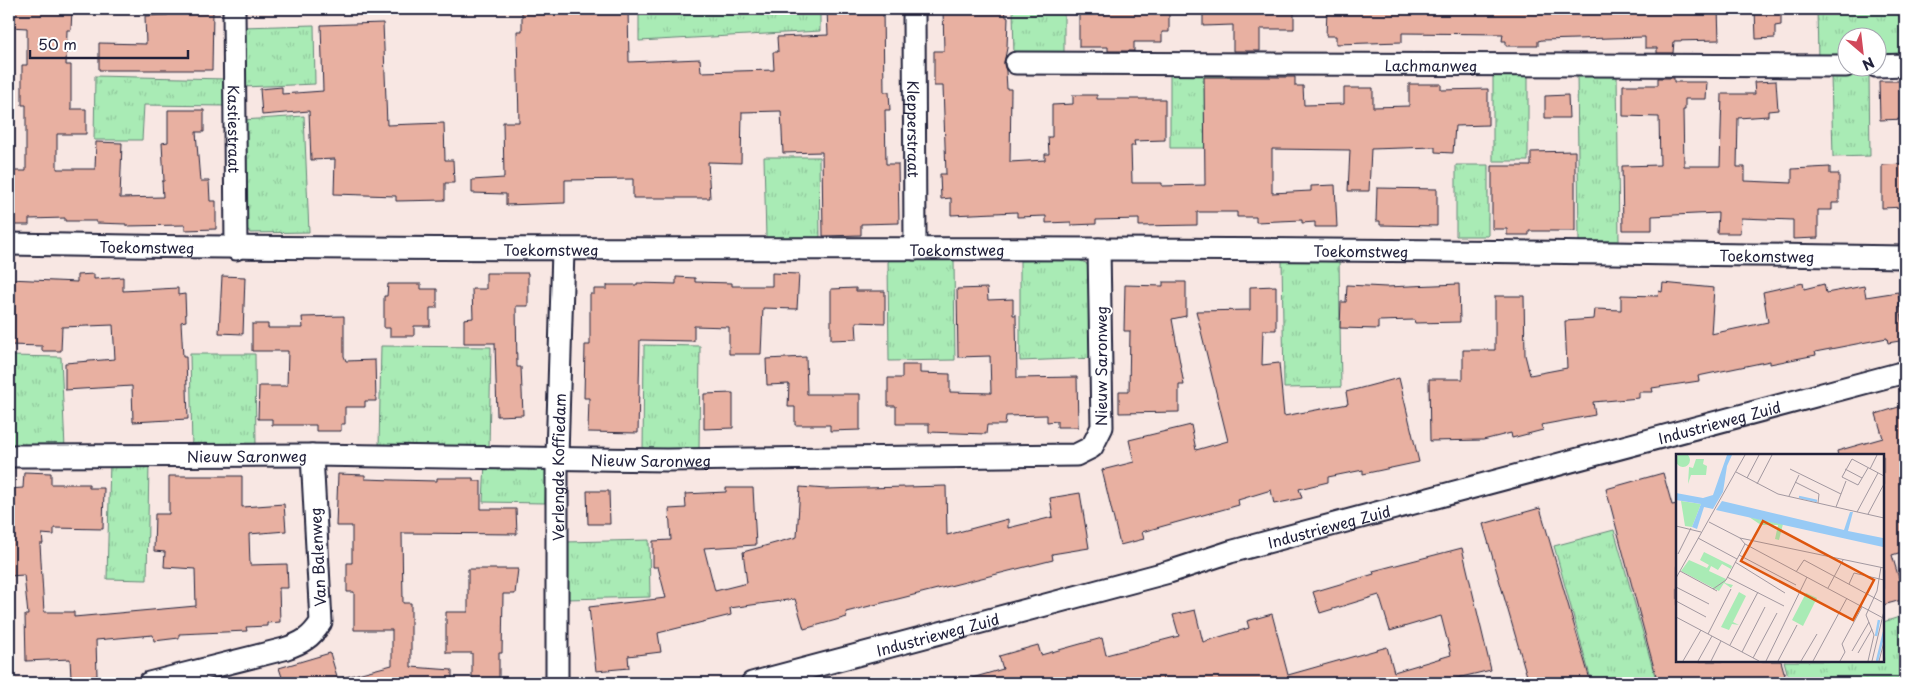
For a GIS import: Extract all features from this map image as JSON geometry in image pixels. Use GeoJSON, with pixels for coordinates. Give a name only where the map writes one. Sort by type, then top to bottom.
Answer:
{"type":"FeatureCollection","features":[{"type":"Feature","properties":{"kind":"street","name":"Kastiestraat"},"geometry":{"type":"LineString","coordinates":[[234,9],[236,249]]}},
{"type":"Feature","properties":{"kind":"street","name":"Klepperstraat"},"geometry":{"type":"LineString","coordinates":[[914,9],[915,249]]}},
{"type":"Feature","properties":{"kind":"street","name":"Lachmanweg"},"geometry":{"type":"LineString","coordinates":[[1016,63],[1836,66]]}},
{"type":"Feature","properties":{"kind":"street"},"geometry":{"type":"LineString","coordinates":[[1886,66],[1905,65]]}},
{"type":"Feature","properties":{"kind":"street","name":"Toekomstweg"},"geometry":{"type":"LineString","coordinates":[[9,244],[236,249],[1100,249],[1905,257]]}},
{"type":"Feature","properties":{"kind":"street","name":"Nieuw Saronweg"},"geometry":{"type":"LineString","coordinates":[[9,456],[557,456],[685,460],[1076,455],[1092,447],[1102,427],[1100,249]]}},
{"type":"Feature","properties":{"kind":"street","name":"Verlengde Koffiedam"},"geometry":{"type":"LineString","coordinates":[[557,683],[557,456],[563,250]]}},
{"type":"Feature","properties":{"kind":"street","name":"Industrieweg Zuid"},"geometry":{"type":"LineString","coordinates":[[752,683],[1169,572],[1230,552],[1905,372]]}},
{"type":"Feature","properties":{"kind":"street","name":"Van Balenweg"},"geometry":{"type":"LineString","coordinates":[[149,683],[284,649],[302,643],[313,636],[321,622],[312,455]]}},
{"type":"Feature","properties":{"kind":"green space"},"geometry":{"type":"Polygon","coordinates":[[[639,9],[820,9],[820,31],[639,41],[639,9]]]}},
{"type":"Feature","properties":{"kind":"green space"},"geometry":{"type":"Polygon","coordinates":[[[1013,9],[1064,9],[1064,55],[1014,57],[1013,9]]]}},
{"type":"Feature","properties":{"kind":"green space"},"geometry":{"type":"Polygon","coordinates":[[[1817,9],[1905,9],[1905,56],[1886,57],[1886,28],[1836,28],[1836,58],[1818,59],[1817,9]]]}},
{"type":"Feature","properties":{"kind":"green space"},"geometry":{"type":"Polygon","coordinates":[[[314,25],[315,84],[243,87],[242,27],[314,25]]]}},
{"type":"Feature","properties":{"kind":"green space"},"geometry":{"type":"Polygon","coordinates":[[[1231,70],[1232,148],[1170,148],[1170,71],[1231,70]]]}},
{"type":"Feature","properties":{"kind":"green space"},"geometry":{"type":"Polygon","coordinates":[[[1493,72],[1528,72],[1528,161],[1493,161],[1493,72]]]}},
{"type":"Feature","properties":{"kind":"green space"},"geometry":{"type":"Polygon","coordinates":[[[1577,73],[1617,73],[1619,241],[1579,241],[1577,73]]]}},
{"type":"Feature","properties":{"kind":"green space"},"geometry":{"type":"Polygon","coordinates":[[[1831,75],[1836,75],[1836,78],[1869,78],[1870,156],[1833,157],[1831,75]]]}},
{"type":"Feature","properties":{"kind":"green space"},"geometry":{"type":"Polygon","coordinates":[[[95,76],[226,79],[226,106],[144,105],[142,140],[94,140],[95,76]]]}},
{"type":"Feature","properties":{"kind":"green space"},"geometry":{"type":"Polygon","coordinates":[[[304,116],[309,232],[250,233],[246,227],[243,120],[304,116]]]}},
{"type":"Feature","properties":{"kind":"green space"},"geometry":{"type":"Polygon","coordinates":[[[764,157],[819,157],[820,239],[771,241],[766,238],[764,157]]]}},
{"type":"Feature","properties":{"kind":"green space"},"geometry":{"type":"Polygon","coordinates":[[[1456,165],[1488,165],[1488,236],[1456,236],[1456,165]]]}},
{"type":"Feature","properties":{"kind":"green space"},"geometry":{"type":"Polygon","coordinates":[[[954,258],[955,360],[889,361],[888,259],[954,258]]]}},
{"type":"Feature","properties":{"kind":"green space"},"geometry":{"type":"Polygon","coordinates":[[[1339,259],[1341,387],[1284,388],[1282,260],[1339,259]]]}},
{"type":"Feature","properties":{"kind":"green space"},"geometry":{"type":"Polygon","coordinates":[[[1078,260],[1086,263],[1091,272],[1096,358],[1020,361],[1020,261],[1078,260]]]}},
{"type":"Feature","properties":{"kind":"green space"},"geometry":{"type":"Polygon","coordinates":[[[644,345],[700,346],[699,452],[643,452],[644,345]]]}},
{"type":"Feature","properties":{"kind":"green space"},"geometry":{"type":"Polygon","coordinates":[[[381,346],[491,347],[489,449],[379,447],[381,346]]]}},
{"type":"Feature","properties":{"kind":"green space"},"geometry":{"type":"Polygon","coordinates":[[[190,354],[255,354],[256,448],[192,449],[190,354]]]}},
{"type":"Feature","properties":{"kind":"green space"},"geometry":{"type":"Polygon","coordinates":[[[9,356],[61,357],[65,449],[9,450],[9,356]]]}},
{"type":"Feature","properties":{"kind":"green space"},"geometry":{"type":"Polygon","coordinates":[[[110,461],[149,462],[147,580],[107,579],[110,461]]]}},
{"type":"Feature","properties":{"kind":"green space"},"geometry":{"type":"Polygon","coordinates":[[[485,462],[544,463],[546,469],[545,503],[483,502],[485,462]]]}},
{"type":"Feature","properties":{"kind":"green space"},"geometry":{"type":"Polygon","coordinates":[[[1614,530],[1657,683],[1592,683],[1554,546],[1614,530]]]}},
{"type":"Feature","properties":{"kind":"green space"},"geometry":{"type":"Polygon","coordinates":[[[649,540],[650,597],[566,599],[565,542],[649,540]]]}},
{"type":"Feature","properties":{"kind":"green space"},"geometry":{"type":"Polygon","coordinates":[[[1903,616],[1905,620],[1905,683],[1790,683],[1784,662],[1884,662],[1884,622],[1903,616]]]}},
{"type":"Feature","properties":{"kind":"building"},"geometry":{"type":"Polygon","coordinates":[[[9,9],[72,9],[71,30],[67,30],[66,65],[71,65],[71,109],[86,109],[86,134],[57,134],[57,169],[95,169],[96,142],[122,143],[120,198],[163,197],[162,143],[168,142],[168,110],[204,110],[204,132],[196,132],[200,181],[209,181],[210,201],[216,201],[216,229],[185,230],[185,225],[126,226],[126,224],[96,223],[96,221],[65,221],[65,218],[29,219],[29,225],[9,225],[9,171],[26,171],[26,105],[22,105],[22,65],[27,65],[27,28],[9,27],[9,9]]]}},
{"type":"Feature","properties":{"kind":"building"},"geometry":{"type":"Polygon","coordinates":[[[522,9],[628,9],[629,62],[700,59],[701,72],[774,70],[773,52],[778,52],[777,37],[828,35],[827,9],[883,9],[884,92],[889,92],[890,110],[885,110],[886,164],[898,164],[899,223],[861,224],[861,235],[823,236],[822,152],[783,153],[781,111],[742,112],[741,163],[708,162],[710,198],[633,198],[633,179],[565,180],[565,203],[506,205],[506,194],[472,193],[472,180],[504,178],[503,122],[519,122],[517,31],[522,31],[522,9]]]}},
{"type":"Feature","properties":{"kind":"building"},"geometry":{"type":"Polygon","coordinates":[[[943,9],[1005,9],[1006,17],[1008,17],[1007,48],[1004,63],[1007,89],[1011,89],[1010,162],[1045,160],[1045,154],[1049,154],[1048,137],[1052,137],[1052,105],[1073,104],[1073,95],[1097,95],[1097,99],[1165,99],[1165,140],[1134,141],[1135,146],[1131,146],[1132,183],[1162,183],[1162,186],[1205,185],[1204,77],[1295,77],[1295,86],[1303,86],[1304,105],[1344,104],[1344,88],[1373,88],[1373,107],[1409,106],[1409,84],[1441,84],[1441,90],[1488,89],[1488,125],[1455,126],[1453,153],[1435,152],[1435,147],[1371,149],[1369,191],[1348,191],[1350,150],[1272,149],[1272,193],[1311,191],[1311,186],[1335,185],[1337,227],[1315,227],[1315,222],[1302,223],[1302,220],[1256,222],[1256,217],[1237,217],[1237,212],[1197,212],[1197,225],[1139,226],[1139,219],[1096,220],[1096,224],[1071,225],[1071,222],[1046,223],[1046,216],[1017,217],[1017,212],[951,215],[951,198],[941,199],[940,174],[946,174],[943,86],[934,86],[934,51],[944,51],[943,9]]]}},
{"type":"Feature","properties":{"kind":"building"},"geometry":{"type":"Polygon","coordinates":[[[1109,9],[1169,9],[1169,32],[1162,32],[1162,42],[1134,42],[1134,51],[1108,51],[1108,47],[1079,47],[1079,12],[1109,12],[1109,9]]]}},
{"type":"Feature","properties":{"kind":"building"},"geometry":{"type":"Polygon","coordinates":[[[1203,9],[1294,9],[1294,29],[1260,29],[1260,51],[1233,51],[1233,25],[1203,26],[1203,9]]]}},
{"type":"Feature","properties":{"kind":"building"},"geometry":{"type":"Polygon","coordinates":[[[1327,9],[1718,9],[1719,40],[1674,41],[1673,53],[1657,53],[1657,48],[1645,48],[1645,37],[1542,40],[1538,41],[1538,46],[1506,46],[1506,41],[1502,41],[1503,34],[1402,33],[1402,42],[1336,44],[1336,36],[1326,36],[1327,9]]]}},
{"type":"Feature","properties":{"kind":"building"},"geometry":{"type":"Polygon","coordinates":[[[1755,9],[1781,9],[1781,25],[1775,26],[1775,38],[1756,39],[1755,9]]]}},
{"type":"Feature","properties":{"kind":"building"},"geometry":{"type":"Polygon","coordinates":[[[213,11],[212,70],[99,70],[99,43],[146,44],[145,16],[168,15],[168,12],[213,11]]]}},
{"type":"Feature","properties":{"kind":"building"},"geometry":{"type":"Polygon","coordinates":[[[383,23],[387,125],[444,123],[445,160],[453,160],[454,183],[445,183],[445,200],[396,201],[396,196],[334,194],[335,159],[311,160],[309,111],[262,115],[260,89],[282,87],[282,94],[323,91],[321,25],[383,23]]]}},
{"type":"Feature","properties":{"kind":"building"},"geometry":{"type":"Polygon","coordinates":[[[1658,78],[1674,78],[1674,82],[1707,82],[1706,99],[1685,99],[1685,110],[1683,110],[1684,166],[1720,166],[1722,94],[1755,94],[1754,82],[1776,81],[1778,110],[1768,111],[1768,116],[1738,118],[1737,167],[1745,167],[1745,181],[1792,183],[1792,169],[1830,167],[1830,174],[1839,174],[1839,203],[1832,203],[1832,210],[1818,210],[1818,238],[1793,239],[1793,220],[1741,218],[1740,233],[1717,233],[1718,213],[1652,216],[1652,230],[1623,230],[1622,166],[1660,165],[1659,117],[1623,116],[1623,85],[1658,85],[1658,78]]]}},
{"type":"Feature","properties":{"kind":"building"},"geometry":{"type":"Polygon","coordinates":[[[1879,81],[1902,81],[1902,87],[1905,87],[1905,119],[1880,120],[1879,81]]]}},
{"type":"Feature","properties":{"kind":"building"},"geometry":{"type":"Polygon","coordinates":[[[1568,95],[1569,118],[1545,118],[1545,96],[1568,95]]]}},
{"type":"Feature","properties":{"kind":"building"},"geometry":{"type":"Polygon","coordinates":[[[1575,151],[1575,231],[1529,231],[1529,235],[1507,235],[1507,229],[1492,229],[1492,166],[1531,166],[1531,152],[1575,151]]]}},
{"type":"Feature","properties":{"kind":"building"},"geometry":{"type":"Polygon","coordinates":[[[1904,164],[1905,207],[1882,208],[1882,165],[1904,164]]]}},
{"type":"Feature","properties":{"kind":"building"},"geometry":{"type":"Polygon","coordinates":[[[1377,188],[1437,189],[1437,226],[1380,225],[1380,221],[1376,221],[1377,188]]]}},
{"type":"Feature","properties":{"kind":"building"},"geometry":{"type":"Polygon","coordinates":[[[486,273],[528,273],[528,306],[516,306],[517,367],[521,367],[523,415],[497,416],[495,343],[464,343],[464,319],[473,318],[472,289],[486,289],[486,273]]]}},
{"type":"Feature","properties":{"kind":"building"},"geometry":{"type":"Polygon","coordinates":[[[772,273],[799,274],[797,309],[763,308],[761,354],[729,354],[729,327],[694,326],[694,341],[640,340],[638,433],[588,432],[589,398],[584,398],[585,345],[590,345],[590,294],[594,294],[594,289],[607,289],[607,285],[637,285],[637,283],[676,284],[676,277],[695,278],[695,282],[732,283],[732,286],[772,286],[772,273]]]}},
{"type":"Feature","properties":{"kind":"building"},"geometry":{"type":"Polygon","coordinates":[[[94,274],[94,279],[123,277],[123,291],[178,288],[178,295],[185,294],[186,321],[181,322],[183,357],[186,357],[188,419],[133,422],[132,386],[65,390],[65,363],[115,359],[113,325],[62,327],[61,351],[42,351],[42,346],[9,345],[9,279],[77,282],[77,275],[94,274]]]}},
{"type":"Feature","properties":{"kind":"building"},"geometry":{"type":"Polygon","coordinates":[[[222,276],[245,277],[243,334],[219,333],[222,276]]]}},
{"type":"Feature","properties":{"kind":"building"},"geometry":{"type":"Polygon","coordinates":[[[1163,282],[1186,282],[1186,316],[1172,319],[1184,385],[1179,385],[1179,412],[1119,413],[1119,391],[1129,391],[1130,331],[1124,331],[1125,285],[1163,286],[1163,282]]]}},
{"type":"Feature","properties":{"kind":"building"},"geometry":{"type":"Polygon","coordinates":[[[1663,283],[1714,288],[1711,334],[1768,322],[1763,292],[1803,283],[1804,289],[1824,284],[1826,293],[1864,286],[1866,297],[1898,292],[1905,340],[1888,343],[1887,338],[1815,352],[1816,355],[1770,364],[1770,361],[1698,376],[1699,381],[1652,388],[1653,392],[1639,392],[1639,398],[1593,402],[1595,415],[1541,425],[1543,430],[1512,438],[1511,433],[1483,440],[1430,441],[1429,379],[1463,379],[1463,350],[1495,350],[1495,296],[1524,296],[1525,355],[1530,375],[1567,368],[1565,321],[1594,319],[1595,309],[1621,310],[1621,295],[1658,296],[1659,291],[1662,292],[1663,283]]]}},
{"type":"Feature","properties":{"kind":"building"},"geometry":{"type":"Polygon","coordinates":[[[388,284],[421,284],[421,289],[437,289],[437,308],[430,308],[430,326],[414,326],[414,336],[390,336],[390,328],[384,328],[384,296],[387,296],[388,284]]]}},
{"type":"Feature","properties":{"kind":"building"},"geometry":{"type":"Polygon","coordinates":[[[1459,284],[1460,322],[1415,323],[1414,320],[1378,321],[1378,329],[1340,328],[1341,302],[1346,302],[1347,285],[1386,287],[1459,284]]]}},
{"type":"Feature","properties":{"kind":"building"},"geometry":{"type":"Polygon","coordinates":[[[1276,286],[1276,330],[1263,330],[1262,365],[1279,363],[1284,416],[1348,404],[1346,392],[1399,378],[1419,462],[1363,474],[1363,470],[1328,477],[1328,482],[1299,489],[1302,498],[1274,504],[1271,490],[1238,500],[1239,505],[1142,532],[1144,539],[1120,545],[1102,470],[1134,462],[1129,440],[1191,425],[1196,450],[1228,441],[1196,311],[1250,310],[1250,287],[1276,286]]]}},
{"type":"Feature","properties":{"kind":"building"},"geometry":{"type":"Polygon","coordinates":[[[856,288],[856,291],[885,291],[885,323],[856,322],[857,339],[831,340],[831,289],[856,288]]]}},
{"type":"Feature","properties":{"kind":"building"},"geometry":{"type":"Polygon","coordinates":[[[987,288],[988,300],[1013,299],[1013,315],[1016,315],[1017,378],[1077,377],[1078,427],[1057,427],[1057,421],[1047,422],[1047,415],[1006,416],[1005,425],[987,425],[986,434],[929,432],[929,424],[896,424],[896,406],[888,406],[888,378],[902,378],[902,365],[920,365],[920,373],[950,374],[950,392],[991,393],[990,356],[958,357],[957,289],[987,288]]]}},
{"type":"Feature","properties":{"kind":"building"},"geometry":{"type":"Polygon","coordinates":[[[344,316],[344,356],[346,361],[375,360],[376,401],[365,401],[365,407],[345,407],[345,424],[341,424],[341,431],[316,431],[316,425],[272,425],[272,419],[258,419],[259,386],[287,386],[288,351],[252,351],[252,324],[268,324],[268,328],[303,328],[302,317],[344,316]]]}},
{"type":"Feature","properties":{"kind":"building"},"geometry":{"type":"Polygon","coordinates":[[[806,357],[807,394],[860,394],[860,430],[830,431],[830,425],[795,425],[795,407],[788,407],[789,384],[767,385],[766,359],[806,357]]]}},
{"type":"Feature","properties":{"kind":"building"},"geometry":{"type":"Polygon","coordinates":[[[733,393],[733,428],[704,429],[704,394],[733,393]]]}},
{"type":"Feature","properties":{"kind":"building"},"geometry":{"type":"Polygon","coordinates":[[[1902,406],[1905,417],[1905,551],[1892,555],[1905,599],[1884,605],[1884,454],[1838,454],[1837,451],[1883,438],[1876,414],[1902,406]]]}},
{"type":"Feature","properties":{"kind":"building"},"geometry":{"type":"Polygon","coordinates":[[[24,472],[51,473],[51,484],[89,484],[89,488],[104,488],[103,529],[54,528],[54,535],[42,534],[43,544],[40,544],[44,612],[74,612],[74,617],[196,606],[195,569],[164,567],[165,552],[154,551],[155,514],[169,514],[169,476],[242,476],[242,507],[284,504],[286,531],[249,534],[250,565],[287,564],[288,588],[279,588],[280,622],[267,623],[267,626],[246,627],[247,631],[179,634],[179,638],[154,641],[153,635],[96,640],[97,676],[71,678],[70,659],[26,661],[25,615],[28,615],[24,575],[9,576],[9,489],[23,488],[24,472]]]}},
{"type":"Feature","properties":{"kind":"building"},"geometry":{"type":"Polygon","coordinates":[[[1663,473],[1672,505],[1676,504],[1676,662],[1781,662],[1787,683],[1658,683],[1606,489],[1663,473]]]}},
{"type":"Feature","properties":{"kind":"building"},"geometry":{"type":"Polygon","coordinates":[[[338,474],[365,475],[365,479],[394,480],[437,481],[437,478],[473,478],[473,481],[481,481],[481,509],[516,509],[517,534],[402,533],[403,603],[411,603],[411,667],[452,670],[452,683],[343,683],[342,678],[392,665],[392,630],[354,630],[354,592],[347,592],[347,563],[352,563],[352,526],[336,526],[338,474]]]}},
{"type":"Feature","properties":{"kind":"building"},"geometry":{"type":"Polygon","coordinates":[[[946,486],[947,535],[1008,519],[1008,528],[1053,517],[1050,498],[1080,493],[1089,548],[1052,554],[1053,560],[846,612],[847,617],[804,629],[795,599],[730,608],[731,615],[658,633],[661,652],[628,656],[629,668],[596,671],[589,607],[666,598],[658,567],[653,567],[653,541],[671,540],[669,509],[686,508],[685,494],[726,492],[726,488],[753,488],[756,545],[704,548],[715,591],[747,583],[743,552],[797,537],[800,487],[826,489],[946,486]]]}},
{"type":"Feature","properties":{"kind":"building"},"geometry":{"type":"Polygon","coordinates":[[[587,491],[609,491],[610,524],[588,524],[587,491]]]}},
{"type":"Feature","properties":{"kind":"building"},"geometry":{"type":"Polygon","coordinates":[[[1540,508],[1591,683],[1529,683],[1483,524],[1540,508]]]}},
{"type":"Feature","properties":{"kind":"building"},"geometry":{"type":"Polygon","coordinates":[[[1462,548],[1491,670],[1453,679],[1454,683],[973,683],[972,678],[1003,669],[999,656],[1038,645],[1041,655],[1102,638],[1106,655],[1179,636],[1173,615],[1195,610],[1203,642],[1249,628],[1247,621],[1272,614],[1288,675],[1387,647],[1394,672],[1451,655],[1441,616],[1390,631],[1379,595],[1320,613],[1313,592],[1374,574],[1373,571],[1462,548]]]}},
{"type":"Feature","properties":{"kind":"building"},"geometry":{"type":"Polygon","coordinates":[[[468,569],[518,569],[515,594],[503,594],[502,653],[499,653],[499,683],[472,683],[472,653],[446,653],[446,612],[468,612],[468,569]]]}},
{"type":"Feature","properties":{"kind":"building"},"geometry":{"type":"Polygon","coordinates":[[[330,653],[339,683],[284,683],[279,668],[330,653]]]}}]}
